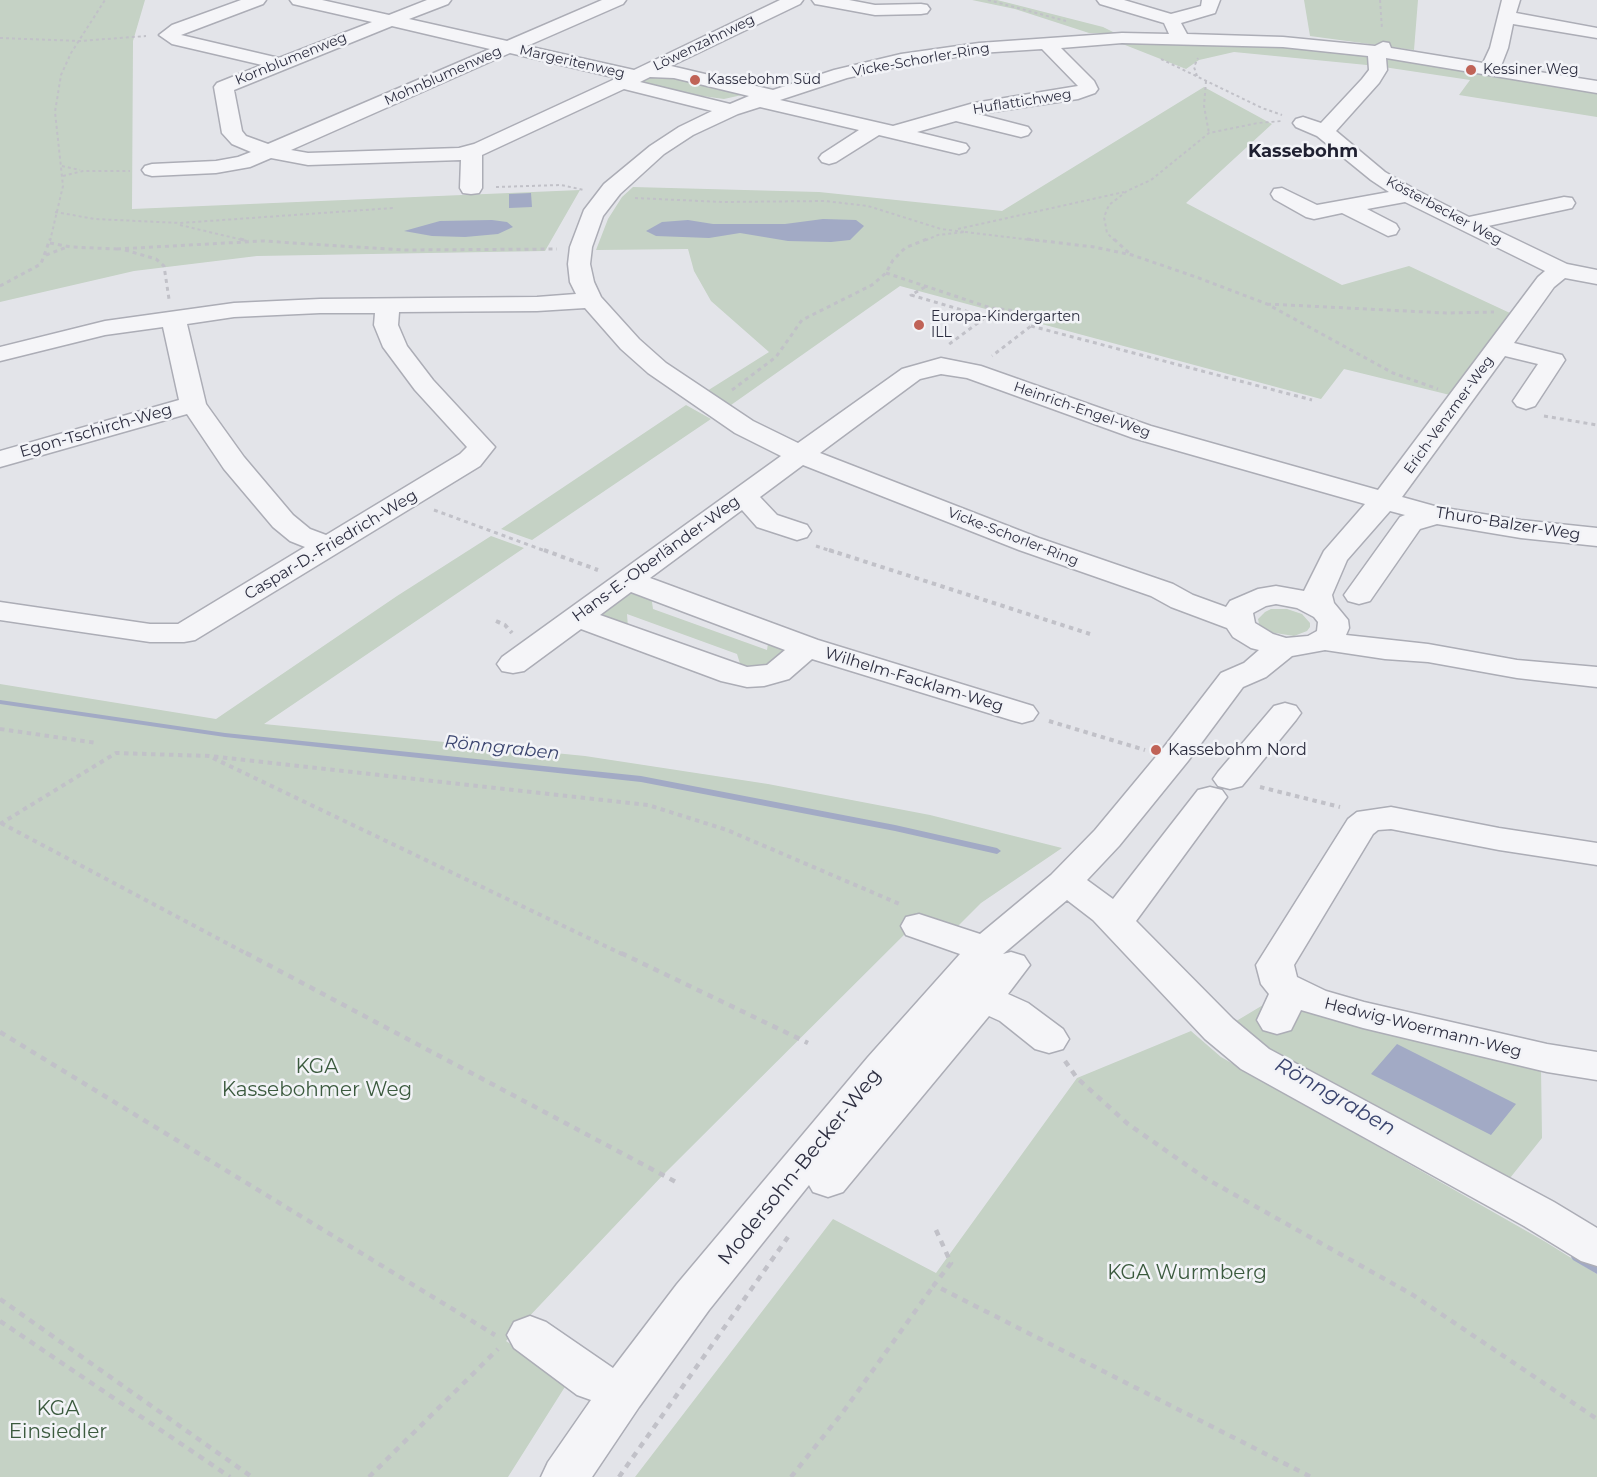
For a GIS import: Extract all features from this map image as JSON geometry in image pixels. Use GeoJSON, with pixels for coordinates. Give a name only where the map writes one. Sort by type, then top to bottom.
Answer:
{"type":"FeatureCollection","features":[{"type":"Feature","properties":{"kind":"street"},"geometry":{"type":"LineString","coordinates":[[257,0],[178,28],[168,35],[178,40],[279,64]]}},
{"type":"Feature","properties":{"kind":"street","name":"Margeritenweg"},"geometry":{"type":"LineString","coordinates":[[299,0],[636,75],[674,72],[763,98]]}},
{"type":"Feature","properties":{"kind":"street","name":"Kornblumenweg"},"geometry":{"type":"LineString","coordinates":[[442,0],[227,85],[223,89],[232,133],[239,140],[269,152],[290,157],[330,160],[472,152],[636,75]]}},
{"type":"Feature","properties":{"kind":"street","name":"Mohnblumenweg"},"geometry":{"type":"LineString","coordinates":[[269,152],[617,0]]}},
{"type":"Feature","properties":{"kind":"street","name":"Löwenzahnweg"},"geometry":{"type":"LineString","coordinates":[[636,75],[794,0]]}},
{"type":"Feature","properties":{"kind":"street"},"geometry":{"type":"LineString","coordinates":[[821,0],[875,10],[921,9]]}},
{"type":"Feature","properties":{"kind":"street"},"geometry":{"type":"LineString","coordinates":[[1106,0],[1171,20],[1209,9],[1211,0]]}},
{"type":"Feature","properties":{"kind":"street"},"geometry":{"type":"LineString","coordinates":[[1490,69],[1499,48],[1509,9],[1597,33]]}},
{"type":"Feature","properties":{"kind":"street"},"geometry":{"type":"LineString","coordinates":[[1171,20],[1180,38]]}},
{"type":"Feature","properties":{"kind":"street","name":"Vicke-Schorler-Ring"},"geometry":{"type":"LineString","coordinates":[[1597,87],[1381,50],[1283,42],[1180,38],[1045,42],[979,48],[901,60],[841,74],[763,98],[731,110],[670,141],[602,200],[592,215],[581,247],[579,264],[582,282],[591,300],[630,344],[694,395],[744,427],[799,454],[1029,544],[1162,590],[1182,601],[1252,612],[1292,597],[1325,622],[1385,650],[1428,653],[1517,669],[1597,677]]}},
{"type":"Feature","properties":{"kind":"street","name":"Huflattichweg"},"geometry":{"type":"LineString","coordinates":[[829,158],[886,130],[954,114],[1088,89],[1087,85],[1045,42]]}},
{"type":"Feature","properties":{"kind":"street"},"geometry":{"type":"LineString","coordinates":[[1324,132],[1369,83],[1378,70],[1376,59],[1381,50]]}},
{"type":"Feature","properties":{"kind":"street","name":"Margeritenweg"},"geometry":{"type":"LineString","coordinates":[[636,75],[631,85],[731,110]]}},
{"type":"Feature","properties":{"kind":"street","name":"Huflattichweg"},"geometry":{"type":"LineString","coordinates":[[763,98],[959,148]]}},
{"type":"Feature","properties":{"kind":"street"},"geometry":{"type":"LineString","coordinates":[[954,114],[1021,131]]}},
{"type":"Feature","properties":{"kind":"street","name":"Kösterbecker Weg"},"geometry":{"type":"LineString","coordinates":[[1299,121],[1324,132],[1378,176],[1408,195],[1560,270],[1597,277]]}},
{"type":"Feature","properties":{"kind":"street"},"geometry":{"type":"LineString","coordinates":[[152,170],[226,166],[243,163],[269,152]]}},
{"type":"Feature","properties":{"kind":"street"},"geometry":{"type":"LineString","coordinates":[[471,188],[472,152]]}},
{"type":"Feature","properties":{"kind":"street"},"geometry":{"type":"LineString","coordinates":[[1282,194],[1314,212],[1408,195]]}},
{"type":"Feature","properties":{"kind":"street"},"geometry":{"type":"LineString","coordinates":[[1460,221],[1564,203]]}},
{"type":"Feature","properties":{"kind":"street"},"geometry":{"type":"LineString","coordinates":[[1345,206],[1388,229]]}},
{"type":"Feature","properties":{"kind":"street"},"geometry":{"type":"LineString","coordinates":[[1460,221],[1515,207]]}},
{"type":"Feature","properties":{"kind":"street","name":"Erich-Venzmer-Weg"},"geometry":{"type":"LineString","coordinates":[[1252,612],[1334,557],[1401,481],[1546,282],[1560,270]]}},
{"type":"Feature","properties":{"kind":"street"},"geometry":{"type":"LineString","coordinates":[[0,354],[105,328],[173,317],[278,307],[537,304],[591,300]]}},
{"type":"Feature","properties":{"kind":"street","name":"Caspar-D.-Friedrich-Weg"},"geometry":{"type":"LineString","coordinates":[[0,611],[150,633],[184,633],[470,460],[482,447],[424,385],[395,347],[386,325],[387,305]]}},
{"type":"Feature","properties":{"kind":"street"},"geometry":{"type":"LineString","coordinates":[[173,317],[193,404],[234,463],[283,521],[300,535],[328,546]]}},
{"type":"Feature","properties":{"kind":"street"},"geometry":{"type":"LineString","coordinates":[[1498,347],[1553,360],[1526,401]]}},
{"type":"Feature","properties":{"kind":"street","name":"Heinrich-Engel-Weg"},"geometry":{"type":"LineString","coordinates":[[799,454],[911,374],[941,366],[972,371],[1142,432],[1384,501]]}},
{"type":"Feature","properties":{"kind":"street","name":"Egon-Tschirch-Weg"},"geometry":{"type":"LineString","coordinates":[[0,459],[193,404]]}},
{"type":"Feature","properties":{"kind":"street","name":"Hans-E.-Oberländer-Weg"},"geometry":{"type":"LineString","coordinates":[[514,651],[578,617],[799,454]]}},
{"type":"Feature","properties":{"kind":"street"},"geometry":{"type":"LineString","coordinates":[[743,495],[767,521],[796,531]]}},
{"type":"Feature","properties":{"kind":"street","name":"Thuro-Balzer-Weg"},"geometry":{"type":"LineString","coordinates":[[1384,501],[1436,514],[1501,526],[1597,537]]}},
{"type":"Feature","properties":{"kind":"street"},"geometry":{"type":"LineString","coordinates":[[1359,595],[1410,523],[1436,514]]}},
{"type":"Feature","properties":{"kind":"street","name":"Erich-Venzmer-Weg"},"geometry":{"type":"LineString","coordinates":[[1325,622],[1317,595],[1334,557]]}},
{"type":"Feature","properties":{"kind":"street","name":"Wilhelm-Facklam-Weg"},"geometry":{"type":"LineString","coordinates":[[627,580],[807,646],[1022,713]]}},
{"type":"Feature","properties":{"kind":"street"},"geometry":{"type":"LineString","coordinates":[[1232,680],[1233,663],[1244,641],[1252,612]]}},
{"type":"Feature","properties":{"kind":"street","name":"Vicke-Schorler-Ring"},"geometry":{"type":"LineString","coordinates":[[1252,612],[1262,641],[1286,647],[1311,645],[1325,622]]}},
{"type":"Feature","properties":{"kind":"street","name":"Wilhelm-Facklam-Weg"},"geometry":{"type":"LineString","coordinates":[[578,617],[732,674],[747,677],[778,672],[807,646]]}},
{"type":"Feature","properties":{"kind":"street"},"geometry":{"type":"LineString","coordinates":[[919,926],[998,958],[1107,838],[1232,680],[1255,670],[1275,652],[1286,647]]}},
{"type":"Feature","properties":{"kind":"street"},"geometry":{"type":"LineString","coordinates":[[1116,921],[1220,788],[1286,713]]}},
{"type":"Feature","properties":{"kind":"street","name":"Hedwig-Woermann-Weg"},"geometry":{"type":"LineString","coordinates":[[1597,854],[1499,839],[1391,818],[1369,820],[1360,826],[1275,965],[1283,1005],[1312,1000],[1363,1015],[1547,1058],[1597,1066]]}},
{"type":"Feature","properties":{"kind":"street"},"geometry":{"type":"LineString","coordinates":[[1064,883],[1085,894],[1116,921],[1219,1029],[1256,1059],[1539,1214],[1597,1249]]}},
{"type":"Feature","properties":{"kind":"street","name":"Modersohn-Becker-Weg"},"geometry":{"type":"LineString","coordinates":[[565,1477],[621,1393],[693,1297],[827,1181],[969,992],[998,958]]}},
{"type":"Feature","properties":{"kind":"street"},"geometry":{"type":"LineString","coordinates":[[969,992],[1014,1012],[1049,1039]]}},
{"type":"Feature","properties":{"kind":"street"},"geometry":{"type":"LineString","coordinates":[[530,1335],[594,1381],[621,1393]]}},
{"type":"Feature","properties":{"kind":"path"},"geometry":{"type":"LineString","coordinates":[[0,286],[41,264],[46,255],[63,186],[55,112],[61,75],[71,53],[105,0]]}},
{"type":"Feature","properties":{"kind":"path"},"geometry":{"type":"LineString","coordinates":[[988,0],[1067,22]]}},
{"type":"Feature","properties":{"kind":"path"},"geometry":{"type":"LineString","coordinates":[[1380,0],[1381,50]]}},
{"type":"Feature","properties":{"kind":"path"},"geometry":{"type":"LineString","coordinates":[[0,38],[80,41],[168,35]]}},
{"type":"Feature","properties":{"kind":"path"},"geometry":{"type":"LineString","coordinates":[[1155,56],[1262,108],[1299,121]]}},
{"type":"Feature","properties":{"kind":"path"},"geometry":{"type":"LineString","coordinates":[[1206,80],[1204,106],[1209,133]]}},
{"type":"Feature","properties":{"kind":"path"},"geometry":{"type":"LineString","coordinates":[[632,198],[722,202],[825,201],[868,206],[941,229],[957,229],[1127,191],[1151,180],[1209,133],[1258,123],[1299,121]]}},
{"type":"Feature","properties":{"kind":"path"},"geometry":{"type":"LineString","coordinates":[[62,166],[83,171]]}},
{"type":"Feature","properties":{"kind":"path"},"geometry":{"type":"LineString","coordinates":[[63,176],[83,171],[152,170]]}},
{"type":"Feature","properties":{"kind":"path"},"geometry":{"type":"LineString","coordinates":[[471,188],[561,185],[590,191]]}},
{"type":"Feature","properties":{"kind":"path"},"geometry":{"type":"LineString","coordinates":[[1127,191],[1109,205],[1104,217],[1107,233],[1132,255]]}},
{"type":"Feature","properties":{"kind":"path"},"geometry":{"type":"LineString","coordinates":[[55,212],[95,219],[164,222],[393,208]]}},
{"type":"Feature","properties":{"kind":"path"},"geometry":{"type":"LineString","coordinates":[[164,222],[252,242]]}},
{"type":"Feature","properties":{"kind":"path"},"geometry":{"type":"LineString","coordinates":[[938,235],[941,229]]}},
{"type":"Feature","properties":{"kind":"path"},"geometry":{"type":"LineString","coordinates":[[957,229],[965,232]]}},
{"type":"Feature","properties":{"kind":"path"},"geometry":{"type":"LineString","coordinates":[[729,392],[776,357],[802,320],[872,285],[886,273],[905,248],[938,235],[965,232],[1094,247],[1132,255],[1267,304],[1348,351],[1393,373],[1462,396]]}},
{"type":"Feature","properties":{"kind":"path"},"geometry":{"type":"LineString","coordinates":[[50,243],[71,247],[117,249],[252,242],[405,250],[558,249]]}},
{"type":"Feature","properties":{"kind":"path"},"geometry":{"type":"LineString","coordinates":[[46,255],[71,247]]}},
{"type":"Feature","properties":{"kind":"path"},"geometry":{"type":"LineString","coordinates":[[117,249],[156,259],[164,266],[173,317]]}},
{"type":"Feature","properties":{"kind":"path"},"geometry":{"type":"LineString","coordinates":[[886,273],[992,308],[1034,313],[1031,326],[972,371]]}},
{"type":"Feature","properties":{"kind":"path"},"geometry":{"type":"LineString","coordinates":[[924,369],[935,354],[986,317],[911,295],[925,286]]}},
{"type":"Feature","properties":{"kind":"path"},"geometry":{"type":"LineString","coordinates":[[970,312],[980,304]]}},
{"type":"Feature","properties":{"kind":"path"},"geometry":{"type":"LineString","coordinates":[[1267,304],[1446,313],[1524,312]]}},
{"type":"Feature","properties":{"kind":"path"},"geometry":{"type":"LineString","coordinates":[[1031,326],[1312,400]]}},
{"type":"Feature","properties":{"kind":"path"},"geometry":{"type":"LineString","coordinates":[[405,500],[627,580]]}},
{"type":"Feature","properties":{"kind":"path"},"geometry":{"type":"LineString","coordinates":[[796,531],[788,537],[1090,634]]}},
{"type":"Feature","properties":{"kind":"path"},"geometry":{"type":"LineString","coordinates":[[496,621],[511,630],[514,651]]}},
{"type":"Feature","properties":{"kind":"path"},"geometry":{"type":"LineString","coordinates":[[1022,713],[1154,753]]}},
{"type":"Feature","properties":{"kind":"path"},"geometry":{"type":"LineString","coordinates":[[0,729],[97,743]]}},
{"type":"Feature","properties":{"kind":"path"},"geometry":{"type":"LineString","coordinates":[[1,824],[116,753],[209,756],[648,806],[727,830],[924,915],[919,926]]}},
{"type":"Feature","properties":{"kind":"path"},"geometry":{"type":"LineString","coordinates":[[209,756],[808,1042]]}},
{"type":"Feature","properties":{"kind":"path"},"geometry":{"type":"LineString","coordinates":[[1220,788],[1307,800],[1391,818]]}},
{"type":"Feature","properties":{"kind":"path"},"geometry":{"type":"LineString","coordinates":[[1,824],[676,1182]]}},
{"type":"Feature","properties":{"kind":"path"},"geometry":{"type":"LineString","coordinates":[[0,1032],[506,1342],[369,1477]]}},
{"type":"Feature","properties":{"kind":"path"},"geometry":{"type":"LineString","coordinates":[[1049,1039],[1077,1078],[1128,1124],[1205,1178],[1413,1295],[1597,1419]]}},
{"type":"Feature","properties":{"kind":"path"},"geometry":{"type":"LineString","coordinates":[[619,1477],[794,1228]]}},
{"type":"Feature","properties":{"kind":"path"},"geometry":{"type":"LineString","coordinates":[[791,1477],[843,1412],[951,1263],[936,1230]]}},
{"type":"Feature","properties":{"kind":"path"},"geometry":{"type":"LineString","coordinates":[[934,1285],[1311,1477]]}},
{"type":"Feature","properties":{"kind":"path"},"geometry":{"type":"LineString","coordinates":[[0,1299],[252,1477]]}},
{"type":"Feature","properties":{"kind":"path"},"geometry":{"type":"LineString","coordinates":[[0,1321],[230,1477]]}},
{"type":"Feature","properties":{"kind":"green space"},"geometry":{"type":"Polygon","coordinates":[[[0,0],[145,0],[133,41],[132,209],[580,190],[545,251],[257,256],[134,271],[0,302],[0,0]]]}},
{"type":"Feature","properties":{"kind":"green space"},"geometry":{"type":"Polygon","coordinates":[[[972,0],[997,0],[1103,27],[1115,33],[1089,33],[1015,9],[972,0]]]}},
{"type":"Feature","properties":{"kind":"green space"},"geometry":{"type":"Polygon","coordinates":[[[1304,0],[1418,0],[1414,50],[1310,36],[1304,0]]]}},
{"type":"Feature","properties":{"kind":"green space"},"geometry":{"type":"Polygon","coordinates":[[[1121,41],[1309,47],[1462,69],[1461,71],[1477,74],[1479,72],[1597,91],[1597,117],[1459,95],[1470,80],[1377,66],[1234,52],[1199,60],[1186,69],[1120,43],[1121,41]]]}},
{"type":"Feature","properties":{"kind":"green space"},"geometry":{"type":"Polygon","coordinates":[[[654,74],[742,95],[724,99],[639,81],[654,74]]]}},
{"type":"Feature","properties":{"kind":"green space"},"geometry":{"type":"Polygon","coordinates":[[[1204,87],[1272,124],[1186,203],[1342,285],[1409,266],[1510,313],[1450,395],[1344,369],[1321,399],[900,286],[731,405],[707,391],[769,352],[711,301],[694,271],[688,249],[596,250],[608,219],[622,197],[633,187],[819,192],[1002,211],[1204,87]]]}},
{"type":"Feature","properties":{"kind":"green space"},"geometry":{"type":"Polygon","coordinates":[[[686,405],[711,419],[532,540],[501,529],[686,405]]]}},
{"type":"Feature","properties":{"kind":"green space","name":"KGA Kassebohmer Weg"},"geometry":{"type":"Polygon","coordinates":[[[491,536],[524,548],[264,724],[585,756],[768,784],[930,815],[1062,848],[981,903],[958,926],[924,915],[663,1175],[506,1341],[568,1382],[508,1477],[0,1477],[0,684],[216,719],[397,596],[491,536]]]}},
{"type":"Feature","properties":{"kind":"green space"},"geometry":{"type":"Polygon","coordinates":[[[632,591],[651,595],[653,609],[767,650],[769,637],[784,645],[784,656],[772,669],[742,670],[737,654],[627,614],[628,627],[609,620],[603,614],[604,607],[632,591]]]}},
{"type":"Feature","properties":{"kind":"green space"},"geometry":{"type":"Polygon","coordinates":[[[1271,609],[1287,609],[1302,614],[1310,623],[1310,627],[1307,631],[1294,636],[1269,632],[1259,624],[1258,619],[1271,609]]]}},
{"type":"Feature","properties":{"kind":"green space"},"geometry":{"type":"Polygon","coordinates":[[[1273,999],[1541,1067],[1542,1138],[1506,1183],[1253,1045],[1228,1026],[1273,999]]]}},
{"type":"Feature","properties":{"kind":"green space","name":"KGA Wurmberg"},"geometry":{"type":"Polygon","coordinates":[[[1191,1031],[1221,1057],[1544,1241],[1597,1274],[1597,1477],[635,1477],[833,1219],[936,1273],[1077,1078],[1191,1031]]]}},
{"type":"Feature","properties":{"kind":"water"},"geometry":{"type":"Polygon","coordinates":[[[531,193],[532,207],[509,208],[509,194],[531,193]]]}},
{"type":"Feature","properties":{"kind":"water"},"geometry":{"type":"Polygon","coordinates":[[[823,219],[856,220],[864,226],[850,240],[831,242],[788,241],[740,233],[709,238],[656,236],[646,231],[662,222],[688,220],[713,224],[785,224],[823,219]]]}},
{"type":"Feature","properties":{"kind":"water"},"geometry":{"type":"Polygon","coordinates":[[[440,221],[507,222],[513,227],[498,234],[465,237],[432,236],[404,231],[440,221]]]}},
{"type":"Feature","properties":{"kind":"water"},"geometry":{"type":"Polygon","coordinates":[[[1397,1044],[1516,1104],[1491,1135],[1371,1074],[1397,1044]]]}},
{"type":"Feature","properties":{"kind":"waterway","name":"Rönngraben"},"geometry":{"type":"LineString","coordinates":[[0,702],[225,735],[641,779],[895,828],[997,851]]}},
{"type":"Feature","properties":{"kind":"waterway","name":"Rönngraben"},"geometry":{"type":"LineString","coordinates":[[1577,1257],[1597,1270]]}},
{"type":"Feature","properties":{"kind":"place","name":"Kessiner Weg"},"geometry":{"type":"Point","coordinates":[1471,70]}},
{"type":"Feature","properties":{"kind":"place","name":"Kassebohm Süd"},"geometry":{"type":"Point","coordinates":[695,80]}},
{"type":"Feature","properties":{"kind":"place","name":"Europa-Kindergarten ILL"},"geometry":{"type":"Point","coordinates":[919,325]}},
{"type":"Feature","properties":{"kind":"place","name":"Kassebohm Nord"},"geometry":{"type":"Point","coordinates":[1156,750]}},
{"type":"Feature","properties":{"kind":"district","name":"Kassebohm"},"geometry":{"type":"Point","coordinates":[1303,152]}},
{"type":"Feature","properties":{"kind":"park label","name":"KGA Einsiedler"},"geometry":{"type":"Point","coordinates":[58,1420]}}]}
